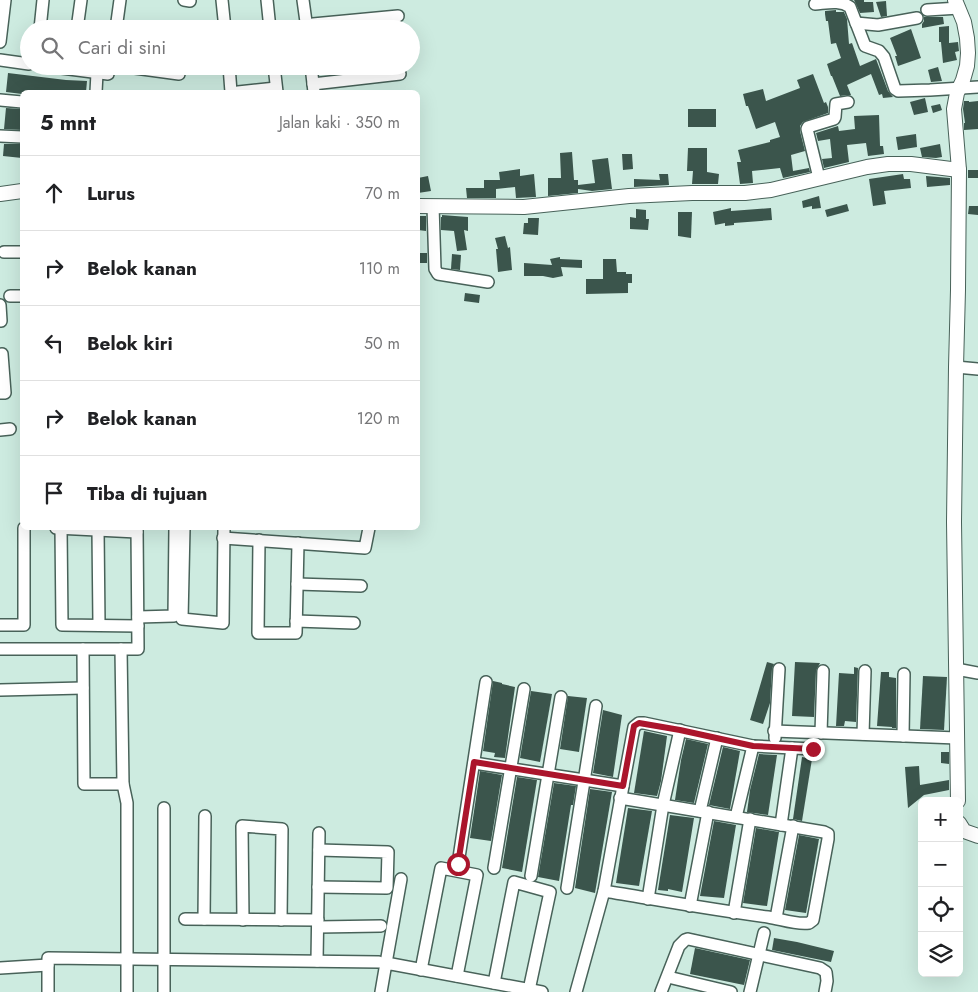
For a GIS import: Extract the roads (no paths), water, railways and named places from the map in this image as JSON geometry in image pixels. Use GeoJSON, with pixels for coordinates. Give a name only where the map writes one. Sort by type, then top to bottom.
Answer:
{"type":"FeatureCollection","features":[{"type":"Feature","properties":{"kind":"street"},"geometry":{"type":"LineString","coordinates":[[0,42],[5,0]]}},
{"type":"Feature","properties":{"kind":"street"},"geometry":{"type":"LineString","coordinates":[[41,20],[43,0]]}},
{"type":"Feature","properties":{"kind":"street"},"geometry":{"type":"LineString","coordinates":[[79,20],[81,0]]}},
{"type":"Feature","properties":{"kind":"street"},"geometry":{"type":"LineString","coordinates":[[117,20],[120,0]]}},
{"type":"Feature","properties":{"kind":"street"},"geometry":{"type":"LineString","coordinates":[[184,0],[190,1]]}},
{"type":"Feature","properties":{"kind":"street"},"geometry":{"type":"LineString","coordinates":[[222,0],[224,20]]}},
{"type":"Feature","properties":{"kind":"street"},"geometry":{"type":"LineString","coordinates":[[267,0],[269,20]]}},
{"type":"Feature","properties":{"kind":"street"},"geometry":{"type":"LineString","coordinates":[[303,0],[309,20]]}},
{"type":"Feature","properties":{"kind":"street"},"geometry":{"type":"LineString","coordinates":[[311,0],[311,20]]}},
{"type":"Feature","properties":{"kind":"street"},"geometry":{"type":"LineString","coordinates":[[815,4],[838,2],[848,4],[865,46],[880,52],[884,56],[898,91],[978,87]]}},
{"type":"Feature","properties":{"kind":"street"},"geometry":{"type":"LineString","coordinates":[[927,10],[957,4],[968,38],[967,66],[963,80],[958,88],[954,109],[959,170],[954,522],[958,797]]}},
{"type":"Feature","properties":{"kind":"street"},"geometry":{"type":"LineString","coordinates":[[366,20],[398,16]]}},
{"type":"Feature","properties":{"kind":"street"},"geometry":{"type":"LineString","coordinates":[[856,23],[878,25],[916,18]]}},
{"type":"Feature","properties":{"kind":"street"},"geometry":{"type":"LineString","coordinates":[[0,60],[20,63]]}},
{"type":"Feature","properties":{"kind":"street"},"geometry":{"type":"LineString","coordinates":[[97,90],[103,75]]}},
{"type":"Feature","properties":{"kind":"street"},"geometry":{"type":"LineString","coordinates":[[230,75],[231,90]]}},
{"type":"Feature","properties":{"kind":"street"},"geometry":{"type":"LineString","coordinates":[[275,75],[276,90]]}},
{"type":"Feature","properties":{"kind":"street"},"geometry":{"type":"LineString","coordinates":[[313,75],[317,88]]}},
{"type":"Feature","properties":{"kind":"street"},"geometry":{"type":"LineString","coordinates":[[317,88],[318,75]]}},
{"type":"Feature","properties":{"kind":"street"},"geometry":{"type":"LineString","coordinates":[[317,88],[394,75]]}},
{"type":"Feature","properties":{"kind":"street"},"geometry":{"type":"LineString","coordinates":[[0,100],[20,102]]}},
{"type":"Feature","properties":{"kind":"street"},"geometry":{"type":"LineString","coordinates":[[819,178],[807,128],[834,119],[836,104],[848,102]]}},
{"type":"Feature","properties":{"kind":"street"},"geometry":{"type":"LineString","coordinates":[[0,136],[20,138]]}},
{"type":"Feature","properties":{"kind":"street"},"geometry":{"type":"LineString","coordinates":[[420,206],[524,206],[629,196],[745,193],[771,190],[866,167],[888,164],[911,164],[959,170]]}},
{"type":"Feature","properties":{"kind":"street"},"geometry":{"type":"LineString","coordinates":[[0,194],[20,191]]}},
{"type":"Feature","properties":{"kind":"street"},"geometry":{"type":"LineString","coordinates":[[433,206],[436,272],[442,276],[488,282]]}},
{"type":"Feature","properties":{"kind":"street"},"geometry":{"type":"LineString","coordinates":[[4,252],[20,252]]}},
{"type":"Feature","properties":{"kind":"street"},"geometry":{"type":"LineString","coordinates":[[10,296],[20,296]]}},
{"type":"Feature","properties":{"kind":"street"},"geometry":{"type":"LineString","coordinates":[[0,305],[0,321]]}},
{"type":"Feature","properties":{"kind":"street"},"geometry":{"type":"LineString","coordinates":[[0,354],[2,354],[5,393],[0,393]]}},
{"type":"Feature","properties":{"kind":"street"},"geometry":{"type":"LineString","coordinates":[[956,367],[978,369]]}},
{"type":"Feature","properties":{"kind":"street"},"geometry":{"type":"LineString","coordinates":[[0,625],[24,625],[24,530]]}},
{"type":"Feature","properties":{"kind":"street"},"geometry":{"type":"LineString","coordinates":[[61,530],[62,625],[99,625],[174,616],[175,530]]}},
{"type":"Feature","properties":{"kind":"street"},"geometry":{"type":"LineString","coordinates":[[0,649],[138,649],[137,530],[98,530],[99,625]]}},
{"type":"Feature","properties":{"kind":"street"},"geometry":{"type":"LineString","coordinates":[[184,530],[182,619],[222,623],[224,533],[259,540],[366,548],[369,530]]}},
{"type":"Feature","properties":{"kind":"street"},"geometry":{"type":"LineString","coordinates":[[259,540],[258,633],[296,632],[298,543]]}},
{"type":"Feature","properties":{"kind":"street"},"geometry":{"type":"LineString","coordinates":[[297,584],[361,586]]}},
{"type":"Feature","properties":{"kind":"street"},"geometry":{"type":"LineString","coordinates":[[296,621],[354,623]]}},
{"type":"Feature","properties":{"kind":"street"},"geometry":{"type":"LineString","coordinates":[[83,649],[84,784],[123,784]]}},
{"type":"Feature","properties":{"kind":"street"},"geometry":{"type":"LineString","coordinates":[[121,649],[123,784],[127,804],[127,992]]}},
{"type":"Feature","properties":{"kind":"street"},"geometry":{"type":"LineString","coordinates":[[776,747],[774,731],[779,669]]}},
{"type":"Feature","properties":{"kind":"street"},"geometry":{"type":"LineString","coordinates":[[956,669],[978,673]]}},
{"type":"Feature","properties":{"kind":"street"},"geometry":{"type":"LineString","coordinates":[[821,733],[823,671]]}},
{"type":"Feature","properties":{"kind":"street"},"geometry":{"type":"LineString","coordinates":[[863,734],[865,671]]}},
{"type":"Feature","properties":{"kind":"street"},"geometry":{"type":"LineString","coordinates":[[903,736],[904,674]]}},
{"type":"Feature","properties":{"kind":"street"},"geometry":{"type":"LineString","coordinates":[[458,864],[486,682]]}},
{"type":"Feature","properties":{"kind":"street"},"geometry":{"type":"LineString","coordinates":[[0,690],[83,688]]}},
{"type":"Feature","properties":{"kind":"street"},"geometry":{"type":"LineString","coordinates":[[494,868],[524,689]]}},
{"type":"Feature","properties":{"kind":"street"},"geometry":{"type":"LineString","coordinates":[[531,876],[561,697]]}},
{"type":"Feature","properties":{"kind":"street"},"geometry":{"type":"LineString","coordinates":[[567,888],[596,706]]}},
{"type":"Feature","properties":{"kind":"street"},"geometry":{"type":"LineString","coordinates":[[576,992],[604,891],[634,726],[644,723],[753,746],[813,749]]}},
{"type":"Feature","properties":{"kind":"street"},"geometry":{"type":"LineString","coordinates":[[648,898],[663,805],[680,730]]}},
{"type":"Feature","properties":{"kind":"street"},"geometry":{"type":"LineString","coordinates":[[774,731],[957,738]]}},
{"type":"Feature","properties":{"kind":"street"},"geometry":{"type":"LineString","coordinates":[[690,906],[717,738]]}},
{"type":"Feature","properties":{"kind":"street"},"geometry":{"type":"LineString","coordinates":[[736,817],[753,746]]}},
{"type":"Feature","properties":{"kind":"street"},"geometry":{"type":"LineString","coordinates":[[776,918],[787,826],[792,748]]}},
{"type":"Feature","properties":{"kind":"street"},"geometry":{"type":"LineString","coordinates":[[474,762],[623,786]]}},
{"type":"Feature","properties":{"kind":"street"},"geometry":{"type":"LineString","coordinates":[[604,891],[734,913],[810,923],[813,920],[828,839],[828,834],[824,832],[620,798]]}},
{"type":"Feature","properties":{"kind":"street"},"geometry":{"type":"LineString","coordinates":[[164,808],[164,992]]}},
{"type":"Feature","properties":{"kind":"street"},"geometry":{"type":"LineString","coordinates":[[204,816],[204,919]]}},
{"type":"Feature","properties":{"kind":"street"},"geometry":{"type":"LineString","coordinates":[[734,913],[750,819]]}},
{"type":"Feature","properties":{"kind":"street"},"geometry":{"type":"LineString","coordinates":[[243,920],[242,826],[282,829],[281,920]]}},
{"type":"Feature","properties":{"kind":"street"},"geometry":{"type":"LineString","coordinates":[[963,830],[978,836]]}},
{"type":"Feature","properties":{"kind":"street"},"geometry":{"type":"LineString","coordinates":[[317,961],[319,832]]}},
{"type":"Feature","properties":{"kind":"street"},"geometry":{"type":"LineString","coordinates":[[318,887],[387,888],[388,852],[319,850]]}},
{"type":"Feature","properties":{"kind":"street"},"geometry":{"type":"LineString","coordinates":[[421,970],[441,868],[478,875],[457,976]]}},
{"type":"Feature","properties":{"kind":"street"},"geometry":{"type":"LineString","coordinates":[[381,992],[382,962],[401,879]]}},
{"type":"Feature","properties":{"kind":"street"},"geometry":{"type":"LineString","coordinates":[[494,983],[514,882],[550,892],[529,990]]}},
{"type":"Feature","properties":{"kind":"street"},"geometry":{"type":"LineString","coordinates":[[185,919],[281,920],[381,926]]}},
{"type":"Feature","properties":{"kind":"street"},"geometry":{"type":"LineString","coordinates":[[750,992],[764,933]]}},
{"type":"Feature","properties":{"kind":"street"},"geometry":{"type":"LineString","coordinates":[[661,992],[679,946],[684,940],[688,939],[820,968],[826,972],[827,976],[825,992]]}},
{"type":"Feature","properties":{"kind":"street"},"geometry":{"type":"LineString","coordinates":[[48,992],[48,958],[382,962],[542,992]]}},
{"type":"Feature","properties":{"kind":"street"},"geometry":{"type":"LineString","coordinates":[[0,968],[48,965]]}},
{"type":"Feature","properties":{"kind":"street"},"geometry":{"type":"LineString","coordinates":[[668,977],[731,992]]}}]}
